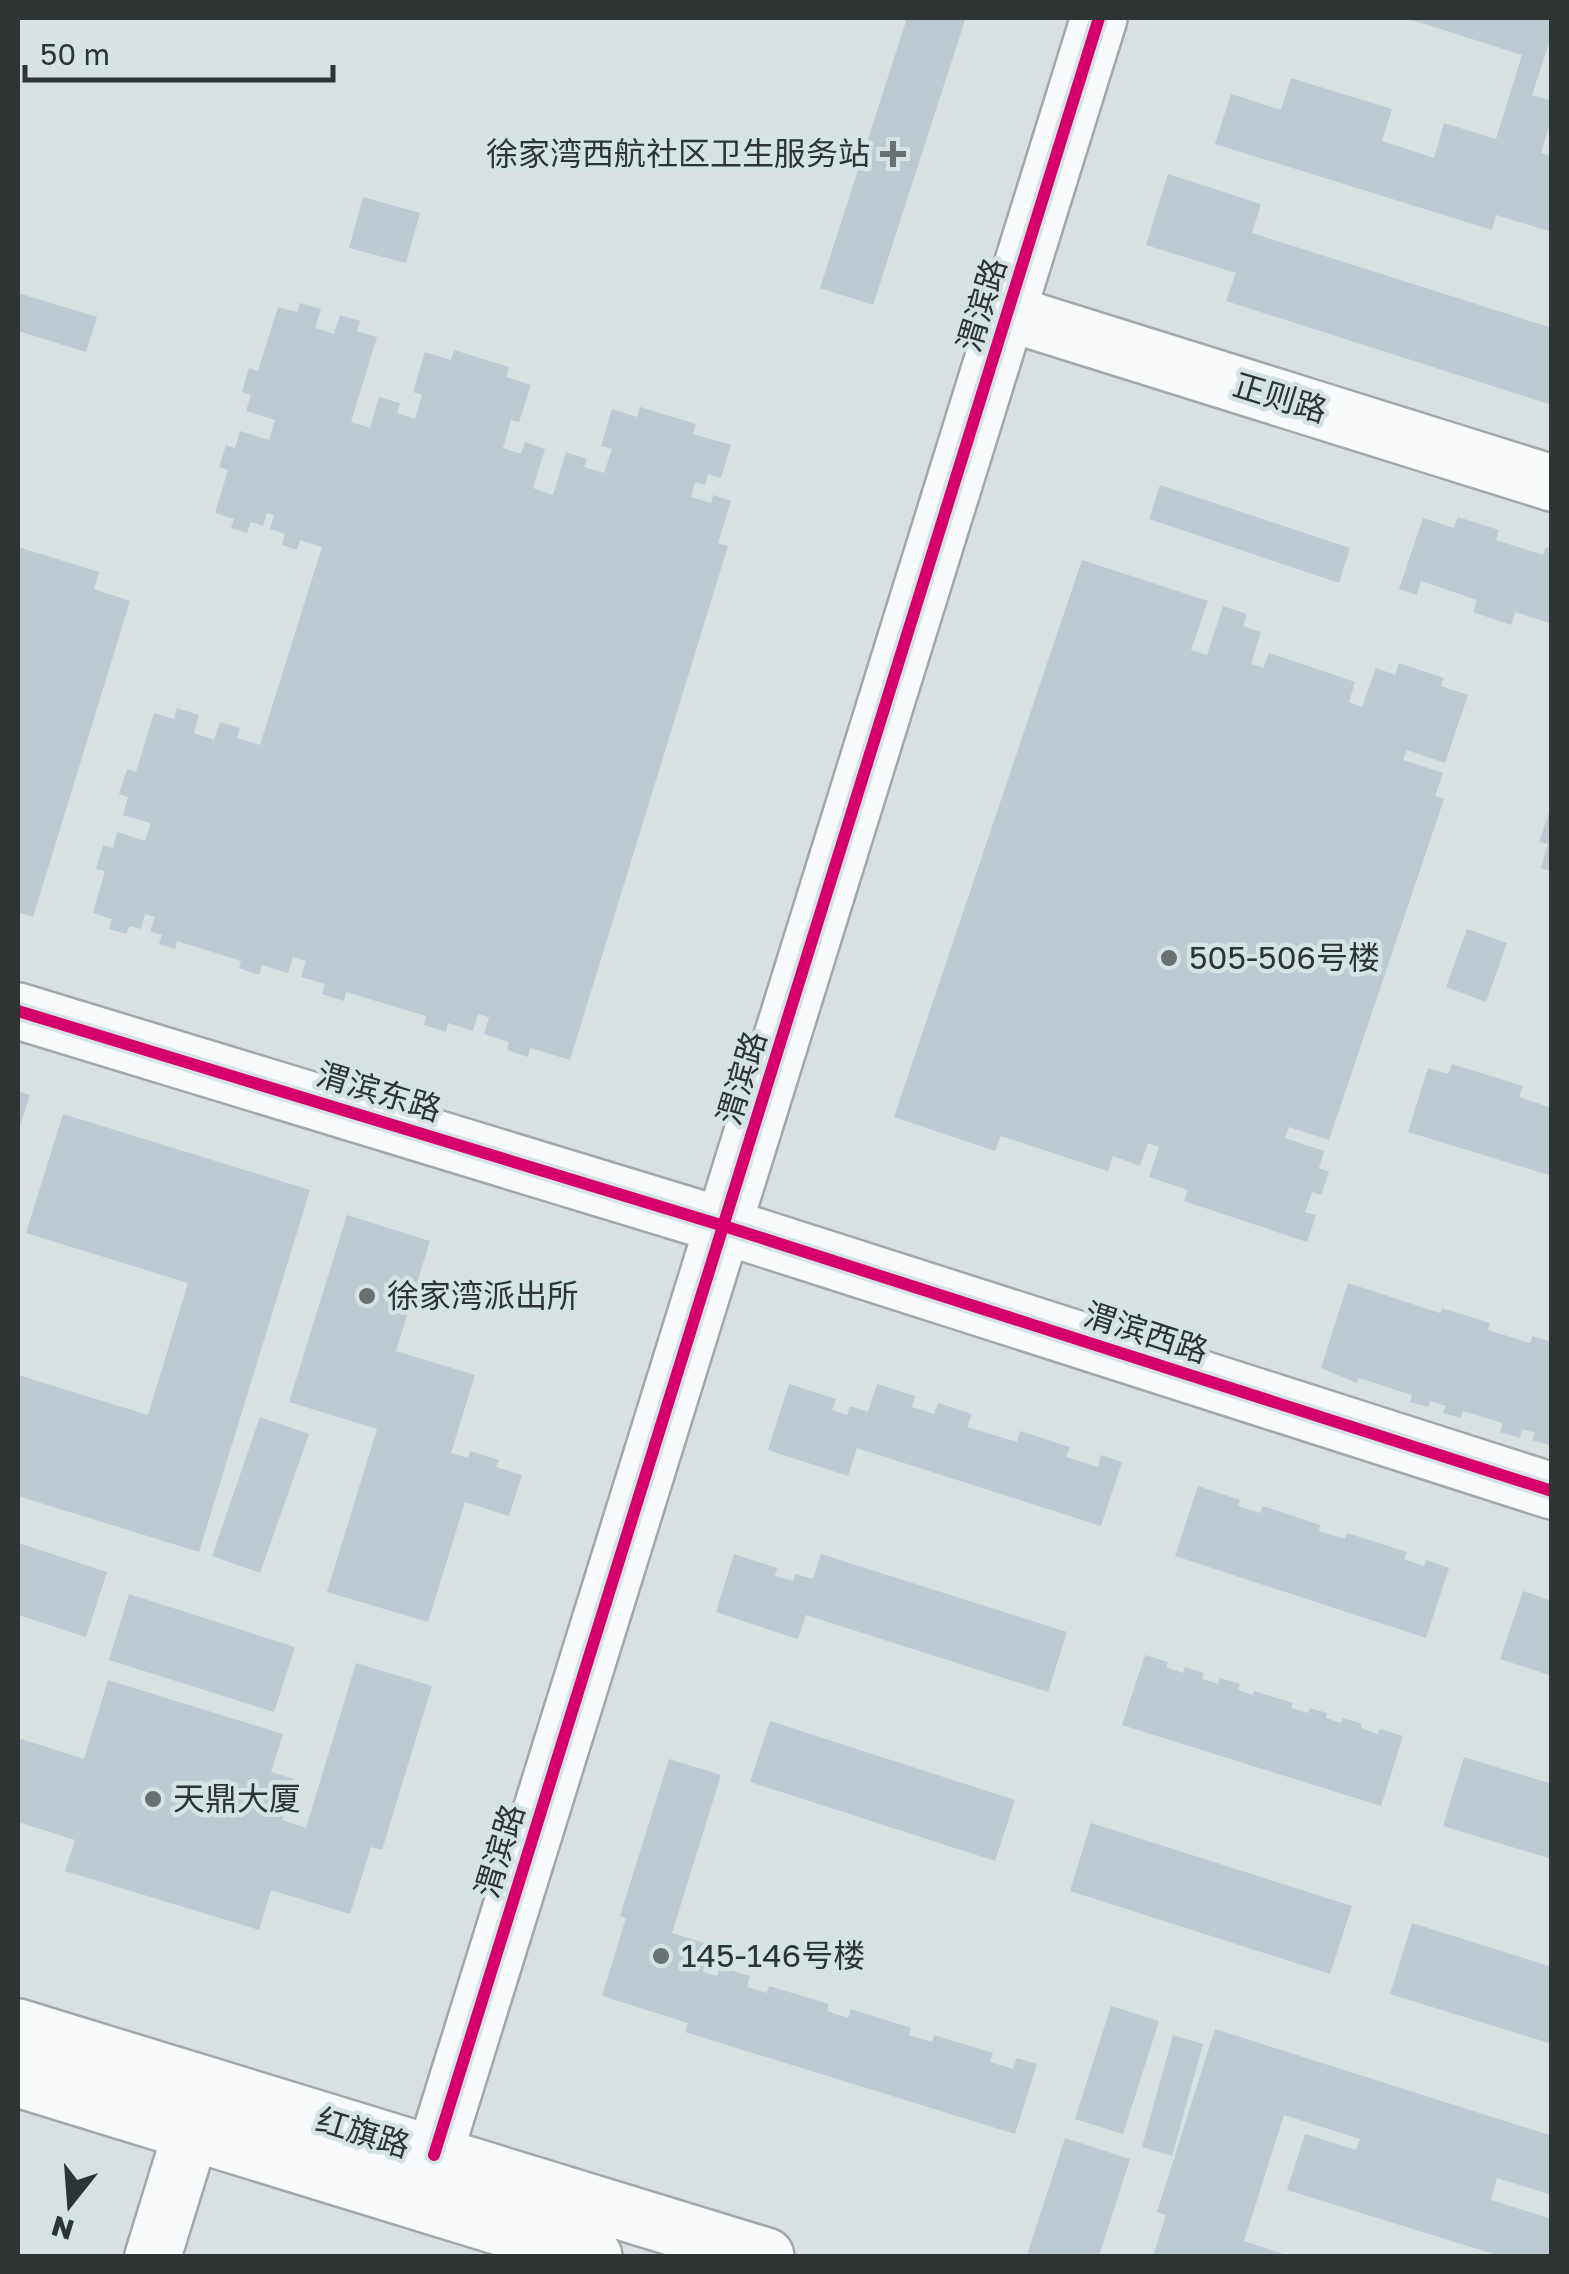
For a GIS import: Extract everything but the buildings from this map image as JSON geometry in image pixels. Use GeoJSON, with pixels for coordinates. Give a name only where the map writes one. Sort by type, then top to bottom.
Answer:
{"type":"FeatureCollection","features":[{"type":"Feature","properties":{"kind":"street","name":"渭滨路"},"geometry":{"type":"LineString","coordinates":[[434,2155],[1099,18]]}},
{"type":"Feature","properties":{"kind":"street","name":"正则路"},"geometry":{"type":"LineString","coordinates":[[1008,313],[1552,483]]}},
{"type":"Feature","properties":{"kind":"street","name":"渭滨东路"},"geometry":{"type":"LineString","coordinates":[[18,1011],[724,1226]]}},
{"type":"Feature","properties":{"kind":"street","name":"渭滨西路"},"geometry":{"type":"LineString","coordinates":[[724,1226],[1552,1491]]}},
{"type":"Feature","properties":{"kind":"street","name":"红旗路"},"geometry":{"type":"LineString","coordinates":[[18,2028],[196,2108],[594,2256]]}},
{"type":"Feature","properties":{"kind":"street","name":"红旗路"},"geometry":{"type":"LineString","coordinates":[[18,2080],[196,2108],[434,2155],[625,2236],[766,2256]]}},
{"type":"Feature","properties":{"kind":"street"},"geometry":{"type":"LineString","coordinates":[[153,2256],[196,2108]]}},
{"type":"Feature","properties":{"kind":"cycle path"},"geometry":{"type":"LineString","coordinates":[[434,2155],[1099,18]]}},
{"type":"Feature","properties":{"kind":"cycle path"},"geometry":{"type":"LineString","coordinates":[[18,1011],[724,1226],[1552,1491]]}},
{"type":"Feature","properties":{"kind":"place","name":"徐家湾西航社区卫生服务站"},"geometry":{"type":"Point","coordinates":[893,154]}},
{"type":"Feature","properties":{"kind":"place","name":"505-506号楼"},"geometry":{"type":"Point","coordinates":[1169,958]}},
{"type":"Feature","properties":{"kind":"place","name":"徐家湾派出所"},"geometry":{"type":"Point","coordinates":[367,1296]}},
{"type":"Feature","properties":{"kind":"place","name":"天鼎大厦"},"geometry":{"type":"Point","coordinates":[153,1799]}},
{"type":"Feature","properties":{"kind":"place","name":"145-146号楼"},"geometry":{"type":"Point","coordinates":[661,1956]}}]}
